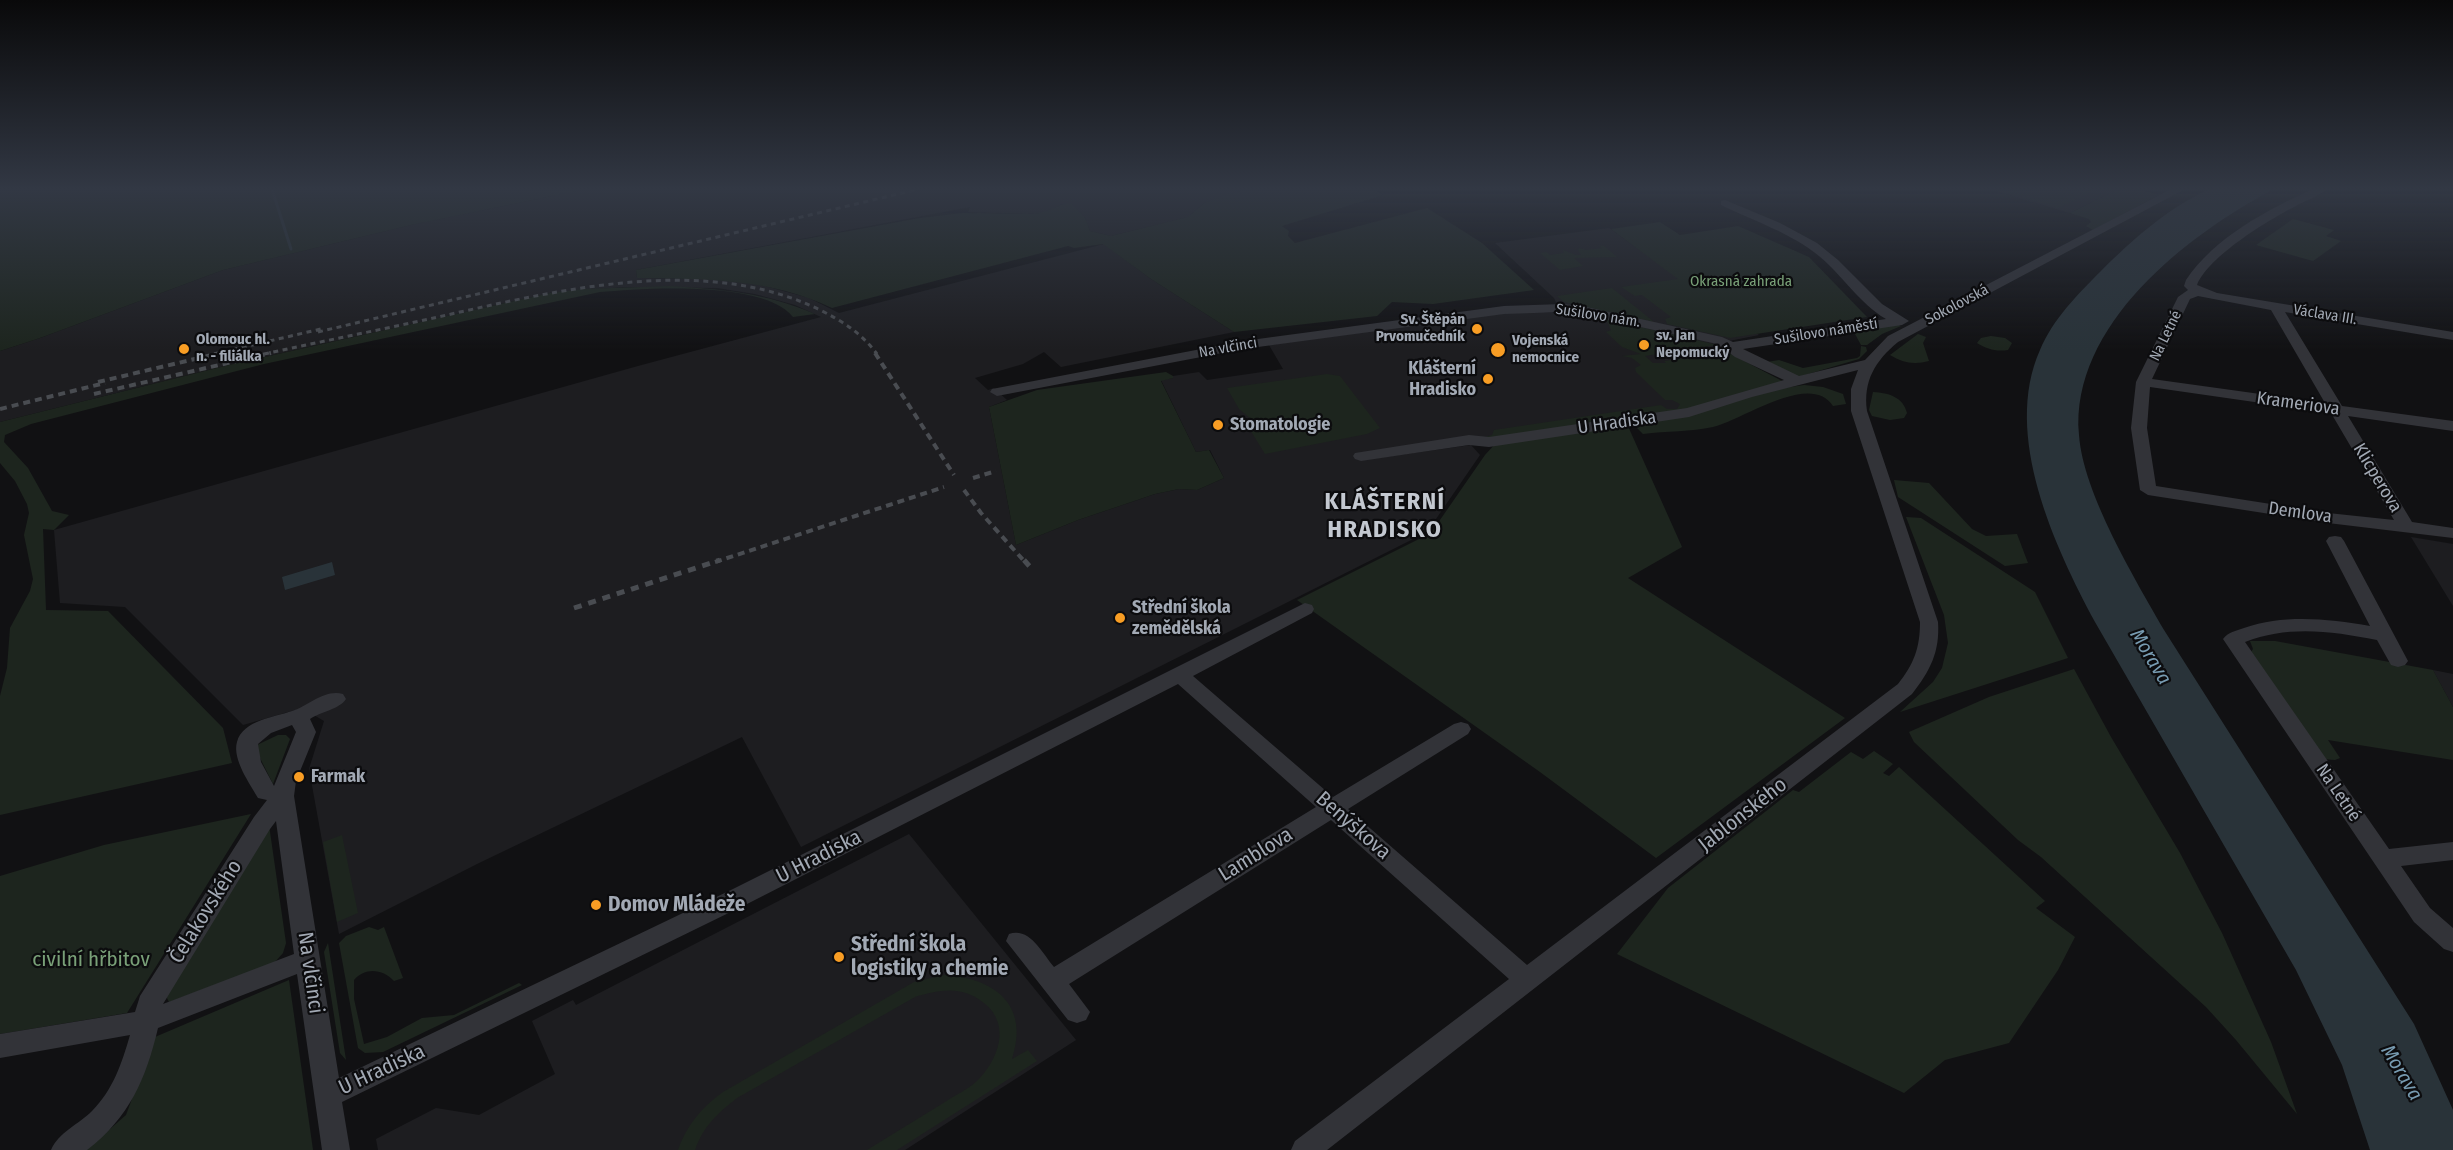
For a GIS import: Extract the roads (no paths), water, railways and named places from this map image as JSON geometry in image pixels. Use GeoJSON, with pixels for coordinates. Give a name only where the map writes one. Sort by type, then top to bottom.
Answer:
{"type":"FeatureCollection","features":[{"type":"Feature","properties":{"kind":"street"},"geometry":{"type":"LineString","coordinates":[[1805,243],[1823,254],[1876,308],[1899,321]]}},
{"type":"Feature","properties":{"kind":"street","name":"Sokolovská"},"geometry":{"type":"LineString","coordinates":[[1868,363],[1885,346],[1922,323],[2076,243]]}},
{"type":"Feature","properties":{"kind":"street","name":"Na Letné"},"geometry":{"type":"LineString","coordinates":[[2148,490],[2139,428],[2143,382],[2185,297],[2197,291],[2190,285],[2191,281],[2228,243]]}},
{"type":"Feature","properties":{"kind":"street","name":"Václava III."},"geometry":{"type":"LineString","coordinates":[[2197,291],[2216,297],[2453,336]]}},
{"type":"Feature","properties":{"kind":"street","name":"Klicperova"},"geometry":{"type":"LineString","coordinates":[[2276,307],[2406,525]]}},
{"type":"Feature","properties":{"kind":"street","name":"Sušilovo nám."},"geometry":{"type":"LineString","coordinates":[[1462,314],[1539,308],[1576,309],[1722,341],[1797,381]]}},
{"type":"Feature","properties":{"kind":"street","name":"Na vlčinci"},"geometry":{"type":"LineString","coordinates":[[997,392],[1243,345],[1462,314]]}},
{"type":"Feature","properties":{"kind":"street","name":"Sušilovo náměstí"},"geometry":{"type":"LineString","coordinates":[[1730,347],[1899,321],[1922,323]]}},
{"type":"Feature","properties":{"kind":"street","name":"U Hradiska"},"geometry":{"type":"LineString","coordinates":[[1361,456],[1469,440],[1489,442],[1679,414],[1868,363]]}},
{"type":"Feature","properties":{"kind":"street","name":"Jablonského"},"geometry":{"type":"LineString","coordinates":[[1305,1150],[1526,978],[1893,700],[1919,671],[1926,660],[1930,636],[1927,612],[1859,411],[1858,389],[1868,363]]}},
{"type":"Feature","properties":{"kind":"street"},"geometry":{"type":"LineString","coordinates":[[1824,375],[1858,389]]}},
{"type":"Feature","properties":{"kind":"street","name":"Krameriova"},"geometry":{"type":"LineString","coordinates":[[2143,382],[2453,426]]}},
{"type":"Feature","properties":{"kind":"street","name":"Demlova"},"geometry":{"type":"LineString","coordinates":[[2148,490],[2328,518],[2406,525],[2453,533]]}},
{"type":"Feature","properties":{"kind":"street","name":"Demlova"},"geometry":{"type":"LineString","coordinates":[[2334,541],[2398,661]]}},
{"type":"Feature","properties":{"kind":"street","name":"U Hradiska"},"geometry":{"type":"LineString","coordinates":[[328,1096],[741,896],[1180,675],[1305,609]]}},
{"type":"Feature","properties":{"kind":"street","name":"Na Letné"},"geometry":{"type":"LineString","coordinates":[[2385,635],[2316,623],[2291,623],[2257,630],[2232,639],[2422,915],[2453,942]]}},
{"type":"Feature","properties":{"kind":"street","name":"Benýškova"},"geometry":{"type":"LineString","coordinates":[[1180,675],[1526,978]]}},
{"type":"Feature","properties":{"kind":"street"},"geometry":{"type":"LineString","coordinates":[[283,796],[266,792],[250,762],[248,743],[256,731],[285,719],[299,717],[314,707],[336,699]]}},
{"type":"Feature","properties":{"kind":"street","name":"Na vlčinci"},"geometry":{"type":"LineString","coordinates":[[299,717],[306,732],[285,781],[283,796],[336,1150]]}},
{"type":"Feature","properties":{"kind":"street","name":"Lamblova"},"geometry":{"type":"LineString","coordinates":[[1052,981],[1461,729]]}},
{"type":"Feature","properties":{"kind":"street","name":"Čelakovského"},"geometry":{"type":"LineString","coordinates":[[65,1150],[109,1113],[123,1095],[148,1021],[149,1004],[255,832],[283,796]]}},
{"type":"Feature","properties":{"kind":"street"},"geometry":{"type":"LineString","coordinates":[[2383,859],[2453,851]]}},
{"type":"Feature","properties":{"kind":"street"},"geometry":{"type":"LineString","coordinates":[[1018,941],[1077,1012]]}},
{"type":"Feature","properties":{"kind":"street"},"geometry":{"type":"LineString","coordinates":[[0,1046],[148,1021],[308,959]]}},
{"type":"Feature","properties":{"kind":"water","name":"Morava"},"geometry":{"type":"Polygon","coordinates":[[[2131,243],[2191,243],[2140,288],[2114,321],[2093,357],[2081,395],[2079,435],[2090,483],[2112,535],[2164,630],[2414,1024],[2453,1110],[2453,1150],[2370,1150],[2342,1065],[2296,970],[2095,622],[2064,560],[2050,525],[2038,490],[2030,454],[2027,418],[2030,383],[2040,350],[2059,317],[2131,243]]]}},
{"type":"Feature","properties":{"kind":"water"},"geometry":{"type":"Polygon","coordinates":[[[332,562],[335,575],[285,590],[282,577],[332,562]]]}},
{"type":"Feature","properties":{"kind":"waterway"},"geometry":{"type":"LineString","coordinates":[[289,243],[291,249]]}},
{"type":"Feature","properties":{"kind":"railway"},"geometry":{"type":"LineString","coordinates":[[318,332],[693,243]]}},
{"type":"Feature","properties":{"kind":"railway"},"geometry":{"type":"LineString","coordinates":[[264,354],[575,289],[677,280],[726,283],[774,293],[820,310],[852,329],[877,354]]}},
{"type":"Feature","properties":{"kind":"railway"},"geometry":{"type":"LineString","coordinates":[[214,354],[325,328]]}},
{"type":"Feature","properties":{"kind":"railway"},"geometry":{"type":"LineString","coordinates":[[98,382],[220,353]]}},
{"type":"Feature","properties":{"kind":"railway"},"geometry":{"type":"LineString","coordinates":[[94,394],[271,353]]}},
{"type":"Feature","properties":{"kind":"railway"},"geometry":{"type":"LineString","coordinates":[[875,353],[954,475]]}},
{"type":"Feature","properties":{"kind":"railway"},"geometry":{"type":"LineString","coordinates":[[0,409],[105,383]]}},
{"type":"Feature","properties":{"kind":"railway"},"geometry":{"type":"LineString","coordinates":[[973,478],[996,471]]}},
{"type":"Feature","properties":{"kind":"railway"},"geometry":{"type":"LineString","coordinates":[[715,562],[944,487]]}},
{"type":"Feature","properties":{"kind":"railway"},"geometry":{"type":"LineString","coordinates":[[964,490],[981,513],[1025,562]]}},
{"type":"Feature","properties":{"kind":"railway"},"geometry":{"type":"LineString","coordinates":[[574,608],[720,560]]}},
{"type":"Feature","properties":{"kind":"railway"},"geometry":{"type":"LineString","coordinates":[[1024,560],[1031,568]]}},
{"type":"Feature","properties":{"kind":"place","name":"Sv. Štěpán Prvomučedník"},"geometry":{"type":"Point","coordinates":[1477,329]}},
{"type":"Feature","properties":{"kind":"place","name":"sv. Jan Nepomucký"},"geometry":{"type":"Point","coordinates":[1644,345]}},
{"type":"Feature","properties":{"kind":"place","name":"Olomouc hl. n. - filiálka"},"geometry":{"type":"Point","coordinates":[184,349]}},
{"type":"Feature","properties":{"kind":"place","name":"Vojenská nemocnice"},"geometry":{"type":"Point","coordinates":[1498,350]}},
{"type":"Feature","properties":{"kind":"place","name":"Klášterní Hradisko"},"geometry":{"type":"Point","coordinates":[1488,379]}},
{"type":"Feature","properties":{"kind":"place","name":"Stomatologie"},"geometry":{"type":"Point","coordinates":[1218,425]}},
{"type":"Feature","properties":{"kind":"place","name":"Střední škola zemědělská"},"geometry":{"type":"Point","coordinates":[1120,618]}},
{"type":"Feature","properties":{"kind":"place","name":"Farmak"},"geometry":{"type":"Point","coordinates":[299,777]}},
{"type":"Feature","properties":{"kind":"place","name":"Domov Mládeže"},"geometry":{"type":"Point","coordinates":[596,905]}},
{"type":"Feature","properties":{"kind":"place","name":"Střední škola logistiky a chemie"},"geometry":{"type":"Point","coordinates":[839,957]}},
{"type":"Feature","properties":{"kind":"district","name":"KLÁŠTERNÍ HRADISKO"},"geometry":{"type":"Point","coordinates":[1385,516]}},
{"type":"Feature","properties":{"kind":"park label","name":"Okrasná zahrada"},"geometry":{"type":"Point","coordinates":[1741,282]}},
{"type":"Feature","properties":{"kind":"park label","name":"civilní hřbitov"},"geometry":{"type":"Point","coordinates":[91,960]}}]}
